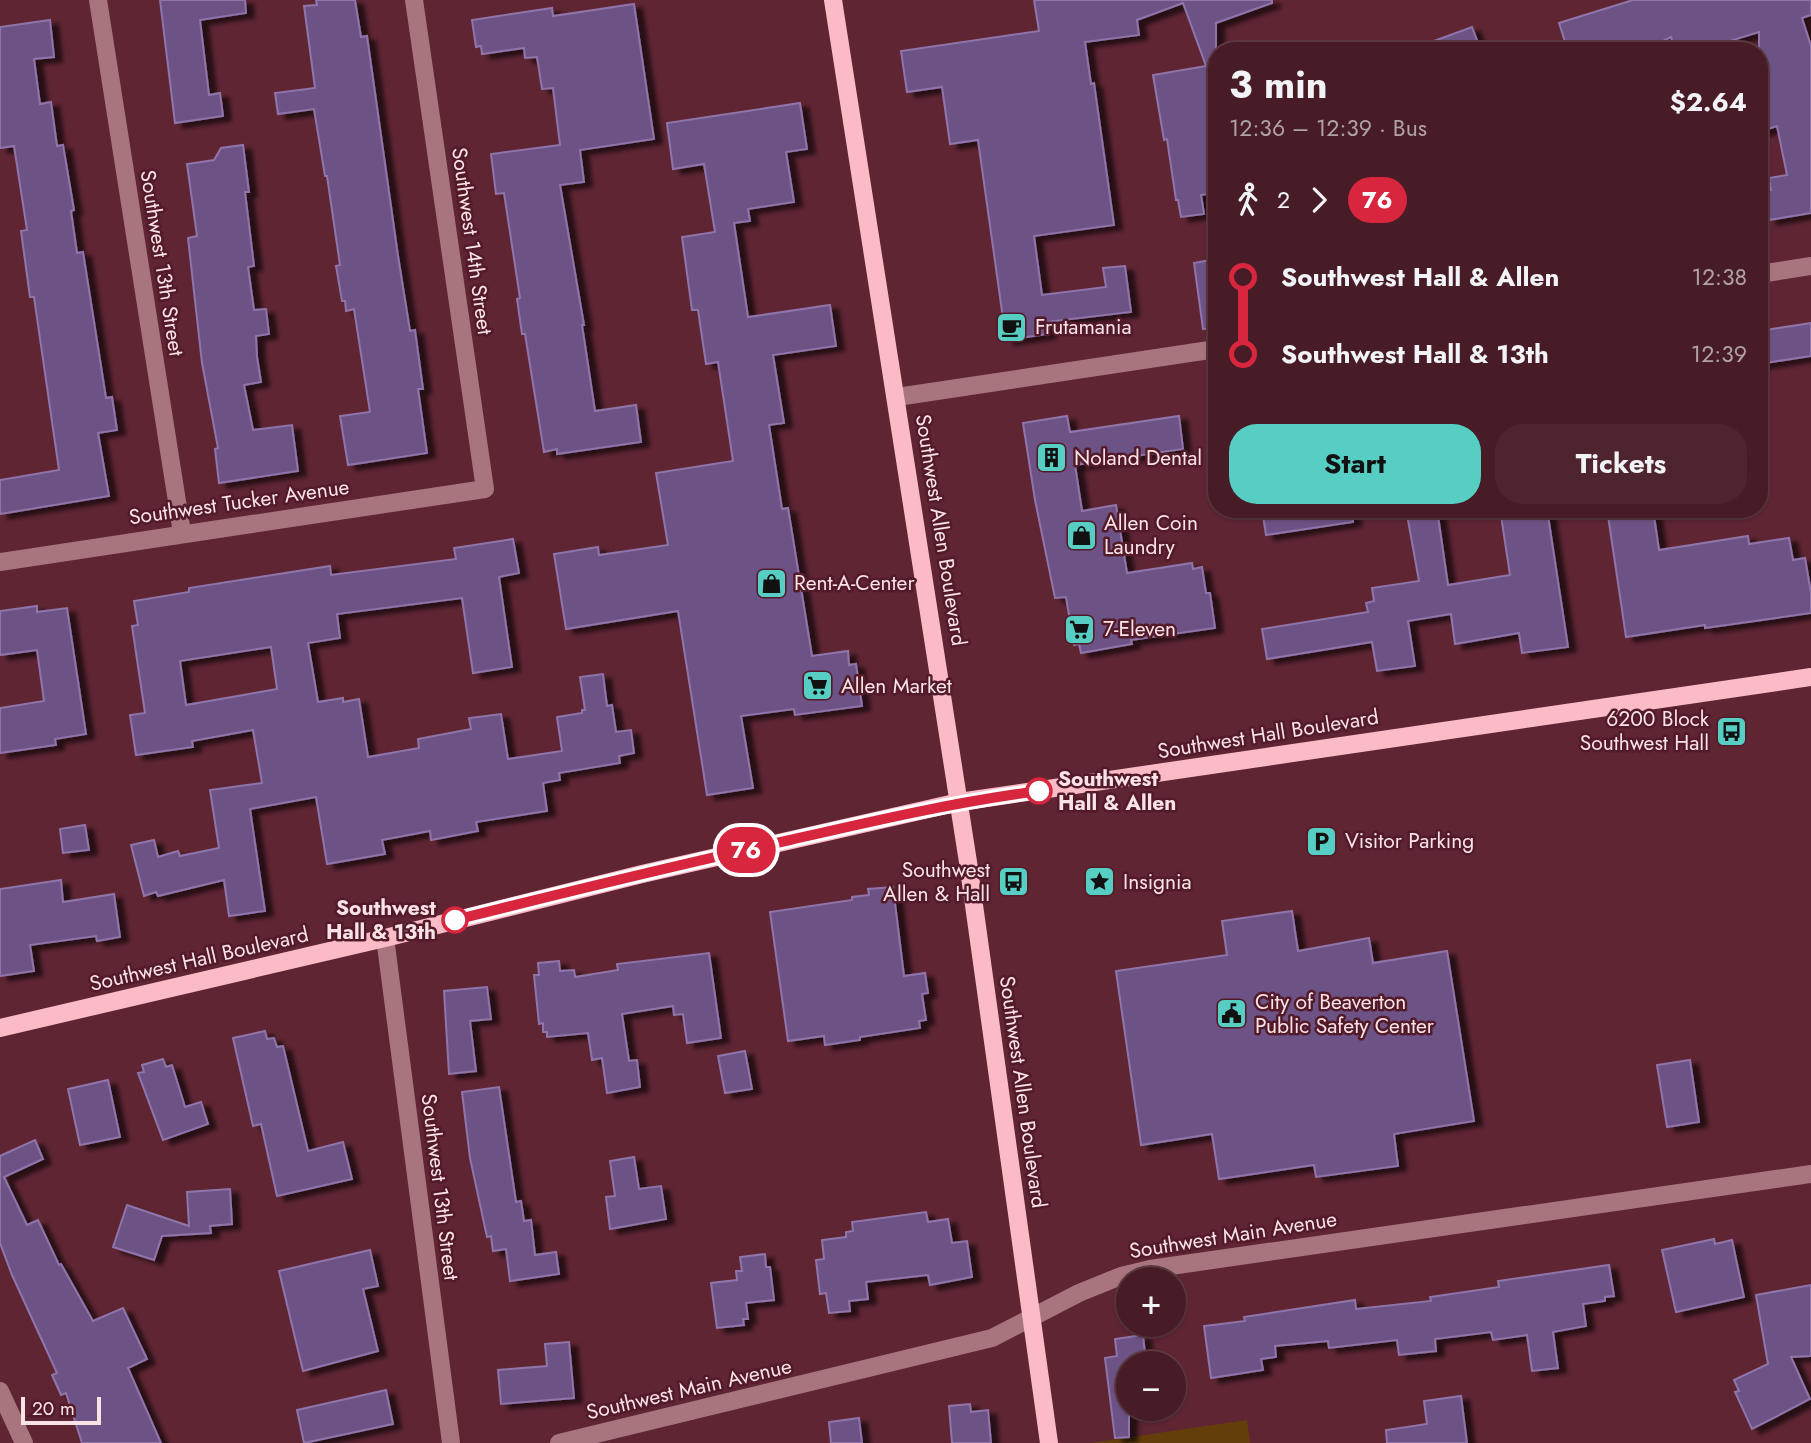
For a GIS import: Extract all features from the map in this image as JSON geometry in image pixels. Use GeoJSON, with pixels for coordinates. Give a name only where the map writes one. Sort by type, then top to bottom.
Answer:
{"type":"FeatureCollection","features":[{"type":"Feature","properties":{"kind":"main road","name":"Southwest Allen Boulevard"},"geometry":{"type":"LineString","coordinates":[[833,0],[959,802],[1049,1443]]}},
{"type":"Feature","properties":{"kind":"main road","name":"Southwest Hall Boulevard"},"geometry":{"type":"LineString","coordinates":[[0,1028],[385,938],[653,871],[959,802],[1811,677]]}},
{"type":"Feature","properties":{"kind":"street","name":"Southwest 13th Street"},"geometry":{"type":"LineString","coordinates":[[98,0],[181,533]]}},
{"type":"Feature","properties":{"kind":"street","name":"Southwest 14th Street"},"geometry":{"type":"LineString","coordinates":[[414,0],[485,489]]}},
{"type":"Feature","properties":{"kind":"street"},"geometry":{"type":"LineString","coordinates":[[1768,273],[1811,266]]}},
{"type":"Feature","properties":{"kind":"street"},"geometry":{"type":"LineString","coordinates":[[897,397],[1208,350]]}},
{"type":"Feature","properties":{"kind":"street","name":"Southwest Tucker Avenue"},"geometry":{"type":"LineString","coordinates":[[0,562],[485,489]]}},
{"type":"Feature","properties":{"kind":"street","name":"Southwest 13th Street"},"geometry":{"type":"LineString","coordinates":[[385,938],[451,1443]]}},
{"type":"Feature","properties":{"kind":"street","name":"Southwest Main Avenue"},"geometry":{"type":"LineString","coordinates":[[559,1443],[992,1338],[1079,1293],[1121,1276],[1150,1269],[1811,1174]]}},
{"type":"Feature","properties":{"kind":"street"},"geometry":{"type":"LineString","coordinates":[[0,1391],[24,1443]]}},
{"type":"Feature","properties":{"kind":"shaded area"},"geometry":{"type":"Polygon","coordinates":[[[1247,1420],[1250,1443],[1090,1443],[1247,1420]]]}},
{"type":"Feature","properties":{"kind":"building"},"geometry":{"type":"Polygon","coordinates":[[[160,0],[245,0],[246,13],[200,20],[209,95],[220,93],[223,116],[175,123],[160,0]]]}},
{"type":"Feature","properties":{"kind":"building"},"geometry":{"type":"Polygon","coordinates":[[[316,0],[355,0],[361,37],[367,36],[410,331],[415,330],[423,389],[418,389],[427,453],[348,465],[340,416],[370,412],[354,309],[346,311],[345,301],[342,301],[336,266],[340,265],[314,109],[278,114],[275,93],[315,88],[304,6],[317,5],[316,0]]]}},
{"type":"Feature","properties":{"kind":"building"},"geometry":{"type":"Polygon","coordinates":[[[1034,0],[1272,0],[1272,3],[1216,23],[1216,42],[1208,42],[1208,194],[1201,195],[1204,214],[1181,217],[1153,75],[1206,66],[1183,3],[1137,20],[1139,35],[1085,42],[1091,84],[1094,83],[1114,225],[1034,236],[1042,295],[1106,287],[1103,268],[1125,266],[1131,312],[1046,322],[1048,334],[1006,340],[978,140],[950,144],[942,87],[907,92],[901,51],[1039,31],[1034,0]]]}},
{"type":"Feature","properties":{"kind":"building"},"geometry":{"type":"Polygon","coordinates":[[[1633,0],[1811,0],[1811,15],[1802,18],[1811,46],[1811,213],[1769,220],[1769,178],[1787,175],[1777,126],[1768,129],[1768,42],[1759,42],[1759,32],[1726,42],[1672,42],[1671,37],[1661,42],[1565,42],[1559,23],[1633,0]]]}},
{"type":"Feature","properties":{"kind":"building"},"geometry":{"type":"Polygon","coordinates":[[[634,4],[654,139],[580,150],[584,182],[560,185],[584,325],[595,411],[636,405],[641,442],[557,454],[557,449],[544,452],[525,334],[522,334],[517,299],[520,298],[504,193],[496,194],[491,154],[560,145],[553,88],[542,89],[537,57],[525,58],[524,48],[482,54],[481,46],[476,47],[472,20],[552,8],[553,16],[634,4]]]}},
{"type":"Feature","properties":{"kind":"building"},"geometry":{"type":"Polygon","coordinates":[[[50,20],[54,57],[34,59],[40,104],[51,102],[57,146],[63,145],[74,210],[71,211],[77,253],[83,252],[106,398],[112,397],[117,430],[98,433],[109,496],[0,514],[0,480],[59,470],[34,297],[30,297],[21,231],[27,230],[14,146],[0,148],[0,27],[50,20]]]}},
{"type":"Feature","properties":{"kind":"building"},"geometry":{"type":"Polygon","coordinates":[[[1472,27],[1478,42],[1431,42],[1472,27]]]}},
{"type":"Feature","properties":{"kind":"building"},"geometry":{"type":"Polygon","coordinates":[[[800,103],[807,149],[786,152],[794,202],[748,209],[750,221],[734,223],[748,317],[830,305],[836,346],[773,355],[784,423],[769,425],[782,509],[788,508],[812,656],[848,651],[849,665],[856,664],[862,706],[795,715],[794,709],[741,716],[753,788],[707,795],[678,611],[566,629],[554,554],[598,547],[599,555],[668,545],[656,473],[733,461],[718,362],[706,364],[698,310],[692,310],[682,237],[715,232],[704,164],[673,169],[667,123],[800,103]]]}},
{"type":"Feature","properties":{"kind":"building"},"geometry":{"type":"Polygon","coordinates":[[[243,145],[249,192],[245,192],[254,266],[248,267],[254,310],[266,309],[269,334],[256,336],[261,382],[244,385],[253,430],[292,425],[298,471],[219,483],[215,449],[218,448],[202,363],[188,238],[197,236],[187,164],[214,160],[221,148],[243,145]]]}},
{"type":"Feature","properties":{"kind":"building"},"geometry":{"type":"Polygon","coordinates":[[[1208,260],[1208,329],[1203,329],[1194,263],[1208,260]]]}},
{"type":"Feature","properties":{"kind":"building"},"geometry":{"type":"Polygon","coordinates":[[[1811,323],[1811,356],[1768,363],[1768,330],[1811,323]]]}},
{"type":"Feature","properties":{"kind":"building"},"geometry":{"type":"Polygon","coordinates":[[[1067,416],[1070,432],[1179,416],[1183,449],[1075,465],[1082,511],[1116,505],[1127,573],[1192,563],[1193,569],[1202,567],[1206,593],[1210,593],[1215,628],[1131,640],[1132,644],[1081,653],[1079,644],[1074,645],[1066,597],[1055,598],[1023,423],[1067,416]]]}},
{"type":"Feature","properties":{"kind":"building"},"geometry":{"type":"Polygon","coordinates":[[[1263,518],[1353,518],[1353,522],[1266,535],[1263,518]]]}},
{"type":"Feature","properties":{"kind":"building"},"geometry":{"type":"Polygon","coordinates":[[[1408,518],[1438,518],[1448,585],[1510,575],[1501,518],[1548,518],[1568,647],[1522,653],[1519,633],[1455,644],[1451,614],[1408,621],[1415,666],[1377,671],[1372,642],[1267,659],[1262,629],[1368,612],[1366,603],[1374,601],[1372,588],[1419,581],[1408,518]]]}},
{"type":"Feature","properties":{"kind":"building"},"geometry":{"type":"Polygon","coordinates":[[[1608,518],[1654,518],[1659,550],[1748,536],[1749,544],[1789,538],[1793,560],[1805,558],[1811,593],[1811,613],[1626,637],[1608,518]]]}},
{"type":"Feature","properties":{"kind":"building"},"geometry":{"type":"Polygon","coordinates":[[[513,539],[519,573],[499,577],[512,667],[473,673],[462,598],[337,614],[340,638],[308,643],[318,702],[343,698],[343,702],[359,699],[368,757],[419,748],[418,739],[471,729],[469,718],[501,714],[508,759],[562,751],[557,717],[582,713],[582,710],[585,710],[580,677],[603,674],[607,706],[612,705],[616,732],[631,730],[634,753],[619,756],[620,763],[559,773],[560,780],[543,783],[547,811],[476,822],[478,831],[431,840],[430,831],[382,840],[385,854],[327,864],[316,797],[250,809],[265,911],[229,916],[224,880],[158,896],[156,892],[144,896],[131,845],[154,840],[158,857],[178,851],[180,856],[219,848],[210,790],[262,783],[253,730],[192,741],[193,747],[136,755],[130,715],[145,713],[132,626],[138,625],[134,601],[189,592],[189,588],[330,566],[331,575],[456,559],[454,548],[513,539]],[[271,647],[180,661],[186,705],[277,689],[271,647]]]}},
{"type":"Feature","properties":{"kind":"building"},"geometry":{"type":"Polygon","coordinates":[[[37,606],[37,612],[67,608],[86,734],[55,739],[56,745],[0,753],[0,708],[44,701],[37,650],[0,655],[0,611],[37,606]]]}},
{"type":"Feature","properties":{"kind":"building"},"geometry":{"type":"Polygon","coordinates":[[[85,825],[89,850],[63,853],[60,829],[85,825]]]}},
{"type":"Feature","properties":{"kind":"building"},"geometry":{"type":"Polygon","coordinates":[[[61,880],[63,902],[114,894],[120,937],[97,941],[96,936],[30,945],[34,971],[0,976],[0,889],[61,880]]]}},
{"type":"Feature","properties":{"kind":"building"},"geometry":{"type":"Polygon","coordinates":[[[893,887],[904,976],[925,973],[928,993],[922,994],[926,1020],[919,1021],[920,1028],[860,1037],[860,1040],[825,1045],[824,1036],[788,1041],[770,912],[852,900],[852,897],[869,895],[868,889],[893,887]]]}},
{"type":"Feature","properties":{"kind":"building","name":"City of Beaverton Public Safety Center"},"geometry":{"type":"Polygon","coordinates":[[[1292,911],[1298,951],[1369,938],[1373,963],[1447,951],[1474,1121],[1394,1134],[1398,1166],[1316,1177],[1314,1165],[1219,1179],[1212,1134],[1141,1145],[1116,971],[1227,955],[1222,921],[1292,911]]]}},
{"type":"Feature","properties":{"kind":"building"},"geometry":{"type":"Polygon","coordinates":[[[709,953],[721,1038],[687,1043],[683,1014],[674,1015],[673,1006],[622,1014],[629,1061],[637,1060],[640,1087],[607,1093],[602,1058],[592,1060],[588,1033],[547,1037],[547,1032],[543,1032],[543,1023],[539,1024],[534,975],[539,975],[538,963],[559,961],[560,971],[574,970],[575,977],[618,970],[617,964],[709,953]]]}},
{"type":"Feature","properties":{"kind":"building"},"geometry":{"type":"Polygon","coordinates":[[[487,987],[491,1019],[470,1021],[476,1071],[449,1074],[444,991],[487,987]]]}},
{"type":"Feature","properties":{"kind":"building"},"geometry":{"type":"Polygon","coordinates":[[[265,1031],[267,1039],[274,1038],[277,1047],[283,1046],[308,1151],[343,1142],[352,1179],[277,1196],[261,1124],[253,1126],[233,1038],[265,1031]]]}},
{"type":"Feature","properties":{"kind":"building"},"geometry":{"type":"Polygon","coordinates":[[[745,1051],[752,1089],[725,1093],[718,1056],[745,1051]]]}},
{"type":"Feature","properties":{"kind":"building"},"geometry":{"type":"Polygon","coordinates":[[[163,1059],[166,1067],[172,1065],[185,1107],[201,1102],[208,1124],[163,1140],[138,1073],[144,1072],[142,1065],[163,1059]]]}},
{"type":"Feature","properties":{"kind":"building"},"geometry":{"type":"Polygon","coordinates":[[[1690,1060],[1699,1122],[1667,1127],[1657,1065],[1690,1060]]]}},
{"type":"Feature","properties":{"kind":"building"},"geometry":{"type":"Polygon","coordinates":[[[108,1080],[120,1137],[80,1145],[68,1089],[108,1080]]]}},
{"type":"Feature","properties":{"kind":"building"},"geometry":{"type":"Polygon","coordinates":[[[499,1087],[516,1202],[521,1201],[524,1221],[531,1220],[535,1255],[556,1252],[559,1274],[510,1281],[506,1249],[493,1251],[491,1236],[487,1237],[470,1158],[462,1092],[499,1087]]]}},
{"type":"Feature","properties":{"kind":"building"},"geometry":{"type":"Polygon","coordinates":[[[35,1140],[43,1159],[4,1177],[27,1225],[38,1220],[59,1265],[61,1264],[93,1321],[123,1308],[147,1359],[128,1368],[161,1443],[82,1443],[66,1393],[61,1395],[52,1375],[57,1373],[0,1243],[0,1156],[35,1140]]]}},
{"type":"Feature","properties":{"kind":"building"},"geometry":{"type":"Polygon","coordinates":[[[634,1157],[639,1189],[661,1186],[666,1219],[610,1229],[606,1197],[615,1196],[610,1161],[634,1157]]]}},
{"type":"Feature","properties":{"kind":"building"},"geometry":{"type":"Polygon","coordinates":[[[230,1189],[232,1224],[210,1226],[211,1233],[162,1236],[154,1260],[113,1247],[127,1205],[189,1226],[187,1192],[230,1189]]]}},
{"type":"Feature","properties":{"kind":"building"},"geometry":{"type":"Polygon","coordinates":[[[926,1212],[928,1222],[948,1219],[952,1243],[967,1241],[972,1277],[930,1285],[928,1275],[866,1282],[868,1299],[849,1301],[850,1311],[829,1313],[826,1293],[820,1294],[816,1260],[824,1259],[822,1240],[846,1237],[846,1232],[853,1231],[852,1222],[926,1212]]]}},
{"type":"Feature","properties":{"kind":"building"},"geometry":{"type":"Polygon","coordinates":[[[1714,1239],[1715,1244],[1732,1240],[1744,1297],[1676,1312],[1662,1250],[1714,1239]]]}},
{"type":"Feature","properties":{"kind":"building"},"geometry":{"type":"Polygon","coordinates":[[[370,1250],[378,1286],[363,1289],[378,1351],[303,1371],[279,1271],[370,1250]]]}},
{"type":"Feature","properties":{"kind":"building"},"geometry":{"type":"Polygon","coordinates":[[[765,1254],[766,1267],[770,1267],[774,1300],[746,1303],[748,1319],[743,1319],[744,1325],[717,1328],[711,1283],[737,1280],[736,1271],[742,1271],[740,1257],[765,1254]]]}},
{"type":"Feature","properties":{"kind":"building"},"geometry":{"type":"Polygon","coordinates":[[[1609,1265],[1614,1296],[1605,1297],[1605,1301],[1583,1304],[1586,1326],[1553,1332],[1558,1368],[1532,1371],[1527,1335],[1493,1340],[1491,1332],[1435,1339],[1436,1351],[1399,1355],[1397,1340],[1329,1348],[1328,1341],[1275,1346],[1276,1357],[1261,1359],[1263,1370],[1211,1378],[1204,1326],[1355,1300],[1356,1309],[1431,1301],[1430,1297],[1499,1287],[1498,1281],[1609,1265]]]}},
{"type":"Feature","properties":{"kind":"building"},"geometry":{"type":"Polygon","coordinates":[[[1811,1285],[1811,1356],[1791,1357],[1810,1399],[1752,1429],[1735,1392],[1739,1391],[1734,1380],[1768,1364],[1756,1295],[1811,1285]]]}},
{"type":"Feature","properties":{"kind":"building"},"geometry":{"type":"Polygon","coordinates":[[[1143,1337],[1145,1351],[1116,1351],[1115,1339],[1143,1337]]]}},
{"type":"Feature","properties":{"kind":"building"},"geometry":{"type":"Polygon","coordinates":[[[569,1342],[574,1398],[501,1404],[498,1370],[547,1366],[545,1344],[569,1342]]]}},
{"type":"Feature","properties":{"kind":"building"},"geometry":{"type":"Polygon","coordinates":[[[1116,1356],[1116,1421],[1129,1421],[1129,1437],[1115,1438],[1105,1358],[1116,1356]]]}},
{"type":"Feature","properties":{"kind":"building"},"geometry":{"type":"Polygon","coordinates":[[[386,1390],[393,1424],[304,1443],[297,1410],[386,1390]]]}},
{"type":"Feature","properties":{"kind":"building"},"geometry":{"type":"Polygon","coordinates":[[[1461,1396],[1467,1443],[1387,1443],[1386,1430],[1427,1424],[1424,1401],[1461,1396]]]}},
{"type":"Feature","properties":{"kind":"building"},"geometry":{"type":"Polygon","coordinates":[[[970,1404],[971,1412],[988,1410],[991,1443],[952,1443],[949,1406],[970,1404]]]}},
{"type":"Feature","properties":{"kind":"building"},"geometry":{"type":"Polygon","coordinates":[[[859,1418],[862,1443],[831,1443],[829,1422],[859,1418]]]}},
{"type":"Feature","properties":{"kind":"bus line","name":"76"},"geometry":{"type":"LineString","coordinates":[[455,920],[911,812],[1039,791]]}},
{"type":"Feature","properties":{"kind":"place","name":"Frutamania"},"geometry":{"type":"Point","coordinates":[1012,327]}},
{"type":"Feature","properties":{"kind":"place","name":"Noland Dental"},"geometry":{"type":"Point","coordinates":[1051,458]}},
{"type":"Feature","properties":{"kind":"place","name":"Allen Coin Laundry"},"geometry":{"type":"Point","coordinates":[1081,535]}},
{"type":"Feature","properties":{"kind":"place","name":"Rent-A-Center"},"geometry":{"type":"Point","coordinates":[771,583]}},
{"type":"Feature","properties":{"kind":"place","name":"7-Eleven"},"geometry":{"type":"Point","coordinates":[1080,629]}},
{"type":"Feature","properties":{"kind":"place","name":"Allen Market"},"geometry":{"type":"Point","coordinates":[818,686]}},
{"type":"Feature","properties":{"kind":"place","name":"6200 Block Southwest Hall"},"geometry":{"type":"Point","coordinates":[1732,731]}},
{"type":"Feature","properties":{"kind":"place","name":"Southwest Hall & Allen"},"geometry":{"type":"Point","coordinates":[1039,791]}},
{"type":"Feature","properties":{"kind":"place","name":"Visitor Parking"},"geometry":{"type":"Point","coordinates":[1322,841]}},
{"type":"Feature","properties":{"kind":"place","name":"Southwest Allen & Hall"},"geometry":{"type":"Point","coordinates":[1013,882]}},
{"type":"Feature","properties":{"kind":"place","name":"Insignia"},"geometry":{"type":"Point","coordinates":[1100,882]}},
{"type":"Feature","properties":{"kind":"place","name":"Southwest Hall & 13th"},"geometry":{"type":"Point","coordinates":[455,920]}},
{"type":"Feature","properties":{"kind":"place","name":"City of Beaverton Public Safety Center"},"geometry":{"type":"Point","coordinates":[1232,1014]}}]}
